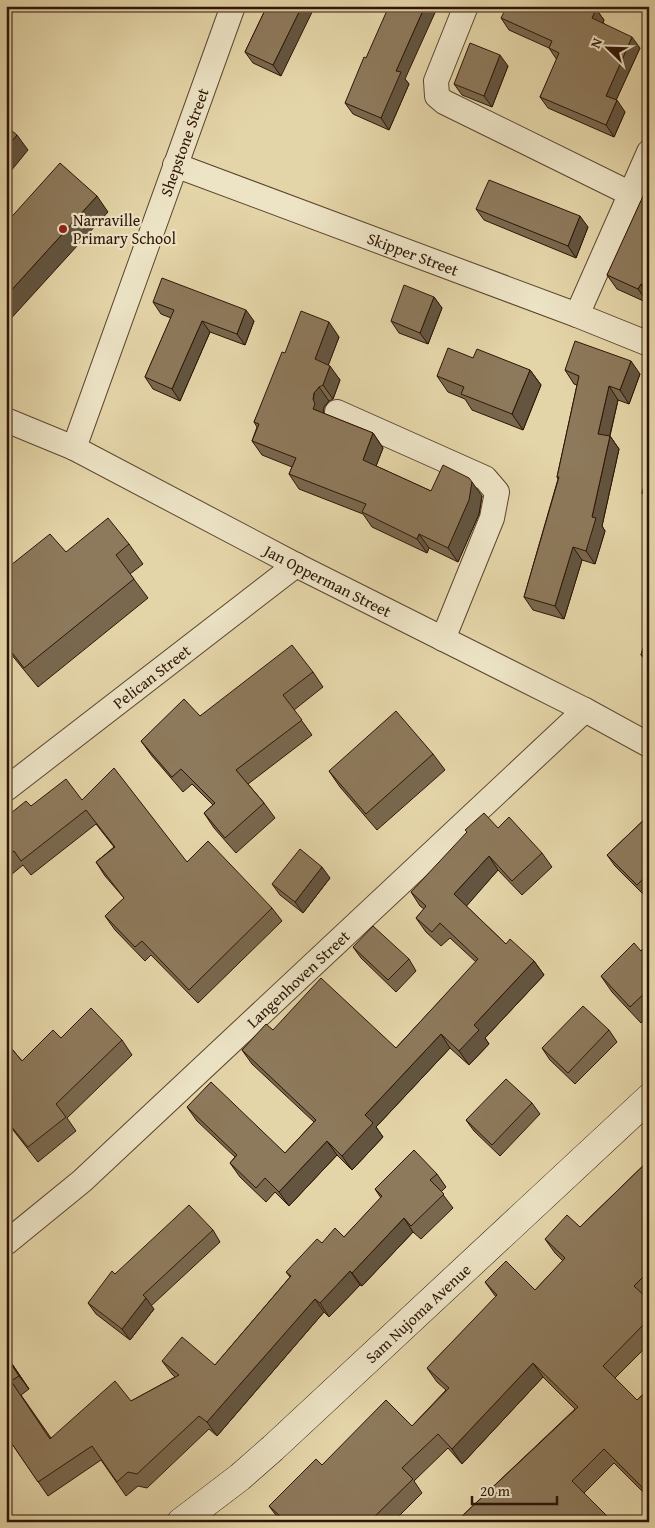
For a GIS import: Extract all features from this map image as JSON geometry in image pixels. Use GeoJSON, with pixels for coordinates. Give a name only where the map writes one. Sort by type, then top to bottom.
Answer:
{"type":"FeatureCollection","features":[{"type":"Feature","properties":{"kind":"street","name":"Shepstone Street"},"geometry":{"type":"LineString","coordinates":[[74,448],[234,6]]}},
{"type":"Feature","properties":{"kind":"street"},"geometry":{"type":"LineString","coordinates":[[466,6],[436,81],[437,96],[444,102],[631,194]]}},
{"type":"Feature","properties":{"kind":"street"},"geometry":{"type":"LineString","coordinates":[[577,315],[649,152]]}},
{"type":"Feature","properties":{"kind":"street","name":"Skipper Street"},"geometry":{"type":"LineString","coordinates":[[176,165],[577,315],[649,344]]}},
{"type":"Feature","properties":{"kind":"street"},"geometry":{"type":"LineString","coordinates":[[337,412],[485,478],[497,492],[492,518],[443,639]]}},
{"type":"Feature","properties":{"kind":"street","name":"Jan Opperman Street"},"geometry":{"type":"LineString","coordinates":[[6,420],[74,448],[296,565],[585,710],[649,745]]}},
{"type":"Feature","properties":{"kind":"street","name":"Pelican Street"},"geometry":{"type":"LineString","coordinates":[[8,784],[296,565]]}},
{"type":"Feature","properties":{"kind":"street","name":"Langenhoven Street"},"geometry":{"type":"LineString","coordinates":[[6,1243],[82,1181],[585,710]]}},
{"type":"Feature","properties":{"kind":"street","name":"Sam Nujoma Avenue"},"geometry":{"type":"LineString","coordinates":[[181,1522],[240,1477],[273,1448],[649,1098]]}},
{"type":"Feature","properties":{"kind":"building"},"geometry":{"type":"Polygon","coordinates":[[[267,6],[302,6],[273,65],[245,52],[267,6]]]}},
{"type":"Feature","properties":{"kind":"building"},"geometry":{"type":"Polygon","coordinates":[[[389,6],[425,6],[396,71],[401,72],[381,118],[345,103],[364,57],[366,58],[389,6]]]}},
{"type":"Feature","properties":{"kind":"building"},"geometry":{"type":"Polygon","coordinates":[[[507,6],[563,6],[567,8],[568,6],[591,6],[596,9],[592,18],[632,37],[606,96],[617,100],[606,125],[540,97],[559,53],[549,48],[552,41],[501,18],[507,6]]]}},
{"type":"Feature","properties":{"kind":"building"},"geometry":{"type":"Polygon","coordinates":[[[470,43],[500,55],[484,96],[454,84],[470,43]]]}},
{"type":"Feature","properties":{"kind":"building"},"geometry":{"type":"Polygon","coordinates":[[[6,126],[17,135],[6,148],[6,126]]]}},
{"type":"Feature","properties":{"kind":"building"},"geometry":{"type":"Polygon","coordinates":[[[60,163],[97,196],[6,296],[6,223],[60,163]]]}},
{"type":"Feature","properties":{"kind":"building"},"geometry":{"type":"Polygon","coordinates":[[[489,180],[580,216],[568,246],[476,209],[489,180]]]}},
{"type":"Feature","properties":{"kind":"building"},"geometry":{"type":"Polygon","coordinates":[[[644,194],[649,196],[649,287],[641,284],[638,289],[607,275],[644,194]]]}},
{"type":"Feature","properties":{"kind":"building"},"geometry":{"type":"Polygon","coordinates":[[[162,278],[246,310],[237,334],[202,321],[172,389],[145,377],[174,310],[153,302],[162,278]]]}},
{"type":"Feature","properties":{"kind":"building"},"geometry":{"type":"Polygon","coordinates":[[[404,285],[434,297],[420,333],[391,321],[404,285]]]}},
{"type":"Feature","properties":{"kind":"building"},"geometry":{"type":"Polygon","coordinates":[[[301,311],[329,322],[315,359],[330,366],[323,385],[314,393],[313,399],[315,404],[313,409],[373,433],[363,460],[431,491],[443,465],[469,478],[472,482],[469,500],[448,548],[419,534],[417,539],[362,512],[366,504],[289,474],[296,458],[252,441],[259,424],[254,422],[282,352],[285,353],[301,311]]]}},
{"type":"Feature","properties":{"kind":"building"},"geometry":{"type":"Polygon","coordinates":[[[575,341],[631,361],[620,390],[609,386],[598,434],[610,436],[592,517],[596,518],[586,551],[573,547],[555,606],[524,597],[559,477],[557,477],[579,376],[565,370],[575,341]]]}},
{"type":"Feature","properties":{"kind":"building"},"geometry":{"type":"Polygon","coordinates":[[[448,348],[473,358],[477,349],[530,370],[512,414],[461,394],[464,387],[437,376],[448,348]]]}},
{"type":"Feature","properties":{"kind":"building"},"geometry":{"type":"Polygon","coordinates":[[[649,470],[649,494],[642,493],[649,470]]]}},
{"type":"Feature","properties":{"kind":"building"},"geometry":{"type":"Polygon","coordinates":[[[649,508],[649,529],[644,528],[649,508]]]}},
{"type":"Feature","properties":{"kind":"building"},"geometry":{"type":"Polygon","coordinates":[[[108,518],[129,544],[116,555],[134,579],[24,668],[6,645],[6,569],[50,534],[66,552],[108,518]]]}},
{"type":"Feature","properties":{"kind":"building"},"geometry":{"type":"Polygon","coordinates":[[[649,629],[649,657],[641,655],[649,629]]]}},
{"type":"Feature","properties":{"kind":"building"},"geometry":{"type":"Polygon","coordinates":[[[292,645],[313,672],[283,695],[302,720],[236,770],[264,803],[225,838],[204,813],[215,803],[181,769],[172,777],[141,741],[184,699],[200,716],[292,645]]]}},
{"type":"Feature","properties":{"kind":"building"},"geometry":{"type":"Polygon","coordinates":[[[396,711],[433,754],[366,814],[329,771],[396,711]]]}},
{"type":"Feature","properties":{"kind":"building"},"geometry":{"type":"Polygon","coordinates":[[[114,768],[187,862],[208,841],[272,908],[189,990],[142,941],[135,947],[105,916],[124,898],[96,862],[115,847],[86,810],[21,861],[14,851],[6,857],[6,817],[26,801],[31,806],[66,779],[82,800],[114,768]]]}},
{"type":"Feature","properties":{"kind":"building"},"geometry":{"type":"Polygon","coordinates":[[[484,813],[498,828],[509,817],[542,853],[512,881],[489,856],[454,894],[506,944],[510,939],[534,961],[474,1025],[479,1030],[459,1051],[441,1034],[365,1115],[373,1123],[342,1156],[327,1141],[279,1192],[265,1178],[256,1188],[230,1163],[237,1155],[187,1107],[211,1082],[285,1153],[316,1120],[242,1050],[266,1024],[273,1030],[321,978],[396,1048],[478,959],[440,923],[432,932],[416,918],[426,906],[411,892],[467,832],[465,830],[484,813]]]}},
{"type":"Feature","properties":{"kind":"building"},"geometry":{"type":"Polygon","coordinates":[[[649,815],[649,873],[637,885],[607,855],[649,815]]]}},
{"type":"Feature","properties":{"kind":"building"},"geometry":{"type":"Polygon","coordinates":[[[300,849],[322,867],[295,902],[272,884],[300,849]]]}},
{"type":"Feature","properties":{"kind":"building"},"geometry":{"type":"Polygon","coordinates":[[[373,926],[409,959],[388,980],[353,947],[373,926]]]}},
{"type":"Feature","properties":{"kind":"building"},"geometry":{"type":"Polygon","coordinates":[[[634,943],[641,951],[649,943],[649,989],[630,1007],[601,976],[634,943]]]}},
{"type":"Feature","properties":{"kind":"building"},"geometry":{"type":"Polygon","coordinates":[[[583,1006],[609,1030],[568,1073],[542,1048],[583,1006]]]}},
{"type":"Feature","properties":{"kind":"building"},"geometry":{"type":"Polygon","coordinates":[[[91,1008],[122,1040],[56,1104],[66,1117],[28,1147],[6,1120],[6,1042],[22,1061],[53,1030],[61,1038],[91,1008]]]}},
{"type":"Feature","properties":{"kind":"building"},"geometry":{"type":"Polygon","coordinates":[[[506,1079],[532,1103],[492,1145],[466,1120],[506,1079]]]}},
{"type":"Feature","properties":{"kind":"building"},"geometry":{"type":"Polygon","coordinates":[[[414,1150],[437,1174],[430,1180],[444,1194],[411,1226],[404,1218],[352,1273],[350,1271],[320,1303],[315,1299],[207,1422],[199,1416],[137,1474],[128,1472],[117,1482],[92,1446],[38,1482],[6,1435],[6,1356],[19,1376],[11,1381],[50,1439],[115,1381],[131,1401],[179,1375],[162,1361],[182,1337],[215,1365],[291,1276],[286,1272],[317,1239],[322,1243],[335,1228],[344,1237],[382,1196],[375,1189],[414,1150]]]}},
{"type":"Feature","properties":{"kind":"building"},"geometry":{"type":"Polygon","coordinates":[[[649,1160],[649,1271],[634,1286],[649,1300],[649,1319],[603,1366],[637,1400],[649,1389],[649,1494],[604,1449],[572,1481],[613,1522],[463,1522],[460,1518],[578,1407],[533,1363],[452,1449],[438,1434],[402,1468],[413,1479],[369,1522],[271,1522],[280,1516],[269,1506],[316,1459],[322,1465],[386,1400],[412,1426],[449,1388],[427,1368],[497,1295],[485,1282],[506,1261],[535,1290],[565,1258],[545,1239],[567,1215],[580,1227],[649,1160]]]}},
{"type":"Feature","properties":{"kind":"building"},"geometry":{"type":"Polygon","coordinates":[[[189,1205],[213,1230],[143,1295],[146,1298],[122,1329],[88,1303],[112,1271],[115,1274],[189,1205]]]}},
{"type":"Feature","properties":{"kind":"place","name":"Narraville Primary School"},"geometry":{"type":"Point","coordinates":[63,229]}}]}
